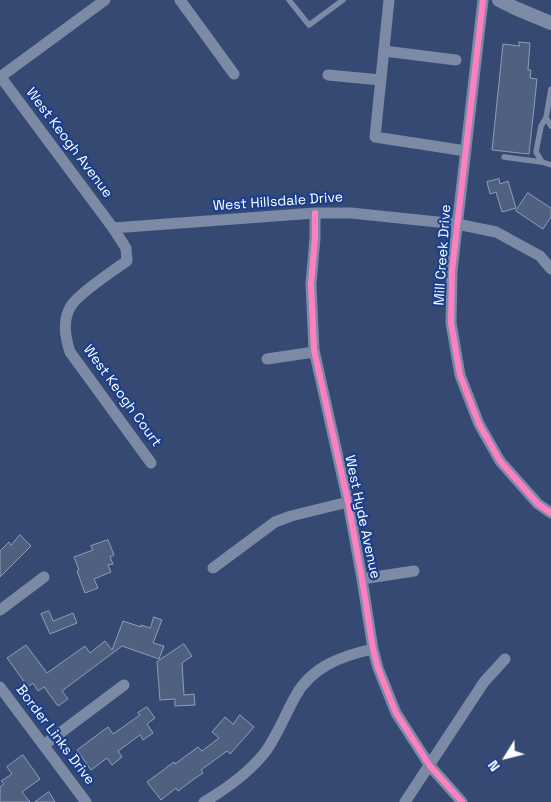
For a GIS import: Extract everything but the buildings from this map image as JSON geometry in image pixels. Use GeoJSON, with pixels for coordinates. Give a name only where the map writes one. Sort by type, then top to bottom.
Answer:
{"type":"FeatureCollection","features":[{"type":"Feature","properties":{"kind":"street"},"geometry":{"type":"LineString","coordinates":[[0,77],[105,0]]}},
{"type":"Feature","properties":{"kind":"street"},"geometry":{"type":"LineString","coordinates":[[180,0],[234,74]]}},
{"type":"Feature","properties":{"kind":"street"},"geometry":{"type":"LineString","coordinates":[[389,0],[374,138],[466,151]]}},
{"type":"Feature","properties":{"kind":"street","name":"Mill Creek Drive"},"geometry":{"type":"LineString","coordinates":[[483,0],[452,271],[451,323],[460,376],[479,424],[500,461],[538,504],[551,513]]}},
{"type":"Feature","properties":{"kind":"street"},"geometry":{"type":"LineString","coordinates":[[499,0],[551,23]]}},
{"type":"Feature","properties":{"kind":"street"},"geometry":{"type":"LineString","coordinates":[[384,51],[456,60]]}},
{"type":"Feature","properties":{"kind":"street"},"geometry":{"type":"LineString","coordinates":[[328,75],[380,80]]}},
{"type":"Feature","properties":{"kind":"street","name":"West Keogh Avenue"},"geometry":{"type":"LineString","coordinates":[[0,77],[113,228]]}},
{"type":"Feature","properties":{"kind":"street","name":"West Hillsdale Drive"},"geometry":{"type":"LineString","coordinates":[[113,228],[315,213],[351,213],[457,224],[496,232],[540,256],[551,269]]}},
{"type":"Feature","properties":{"kind":"street","name":"West Hyde Avenue"},"geometry":{"type":"LineString","coordinates":[[315,213],[311,284],[314,352],[348,502],[373,649],[378,668],[396,713],[430,766],[462,802]]}},
{"type":"Feature","properties":{"kind":"street","name":"West Keogh Court"},"geometry":{"type":"LineString","coordinates":[[113,228],[126,248],[126,261],[71,305],[66,320],[65,337],[70,352],[151,463]]}},
{"type":"Feature","properties":{"kind":"street"},"geometry":{"type":"LineString","coordinates":[[267,359],[314,352]]}},
{"type":"Feature","properties":{"kind":"street"},"geometry":{"type":"LineString","coordinates":[[213,568],[275,522],[291,516],[348,502]]}},
{"type":"Feature","properties":{"kind":"street"},"geometry":{"type":"LineString","coordinates":[[362,579],[414,571]]}},
{"type":"Feature","properties":{"kind":"street"},"geometry":{"type":"LineString","coordinates":[[0,610],[44,577]]}},
{"type":"Feature","properties":{"kind":"street"},"geometry":{"type":"LineString","coordinates":[[204,802],[246,772],[265,752],[278,732],[295,696],[309,677],[330,661],[353,653],[373,649]]}},
{"type":"Feature","properties":{"kind":"street"},"geometry":{"type":"LineString","coordinates":[[405,802],[484,682],[505,659]]}},
{"type":"Feature","properties":{"kind":"street"},"geometry":{"type":"LineString","coordinates":[[44,745],[124,685]]}},
{"type":"Feature","properties":{"kind":"street","name":"Border Links Drive"},"geometry":{"type":"LineString","coordinates":[[0,686],[86,802]]}},
{"type":"Feature","properties":{"kind":"lane"},"geometry":{"type":"LineString","coordinates":[[289,0],[309,25],[343,0]]}},
{"type":"Feature","properties":{"kind":"lane"},"geometry":{"type":"LineString","coordinates":[[542,162],[536,152],[541,126],[546,118],[551,90]]}},
{"type":"Feature","properties":{"kind":"lane"},"geometry":{"type":"LineString","coordinates":[[546,118],[551,126]]}},
{"type":"Feature","properties":{"kind":"lane"},"geometry":{"type":"LineString","coordinates":[[504,157],[551,165]]}},
{"type":"Feature","properties":{"kind":"cycle path"},"geometry":{"type":"LineString","coordinates":[[483,0],[452,271],[451,323],[460,375],[479,424],[500,461],[538,504],[551,513]]}},
{"type":"Feature","properties":{"kind":"cycle path"},"geometry":{"type":"LineString","coordinates":[[315,213],[311,284],[314,350],[348,502],[373,649],[378,668],[396,713],[430,766],[462,802]]}}]}
